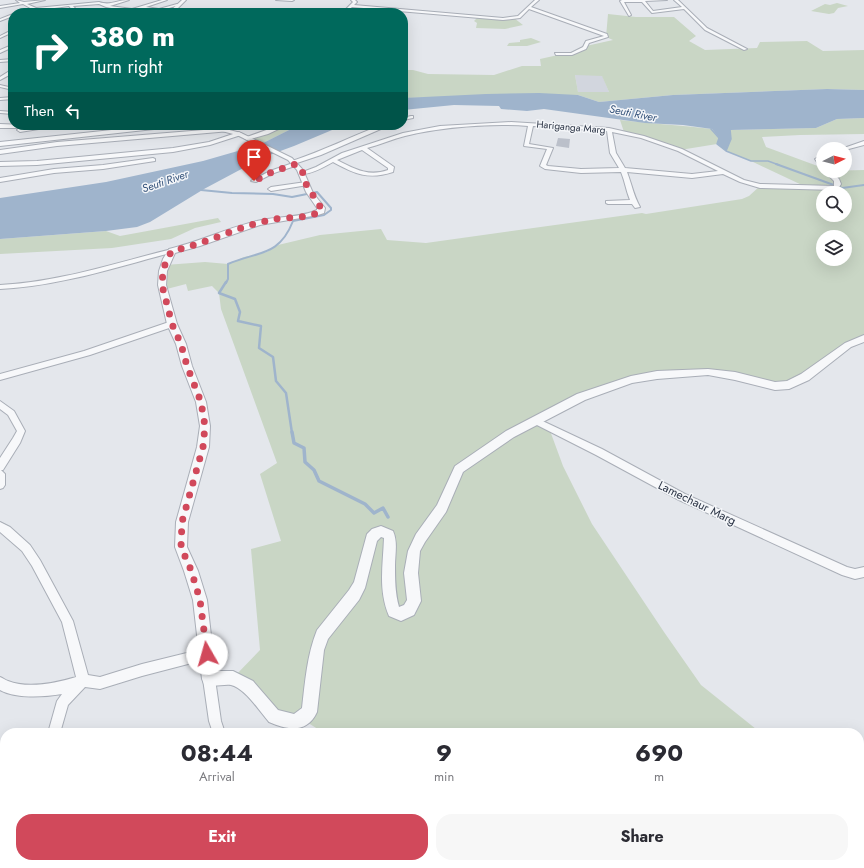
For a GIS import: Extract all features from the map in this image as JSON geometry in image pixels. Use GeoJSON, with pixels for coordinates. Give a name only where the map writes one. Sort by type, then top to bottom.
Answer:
{"type":"FeatureCollection","features":[{"type":"Feature","properties":{"kind":"street"},"geometry":{"type":"LineString","coordinates":[[18,0],[33,8]]}},
{"type":"Feature","properties":{"kind":"street"},"geometry":{"type":"LineString","coordinates":[[0,7],[42,0]]}},
{"type":"Feature","properties":{"kind":"street"},"geometry":{"type":"LineString","coordinates":[[106,6],[127,0]]}},
{"type":"Feature","properties":{"kind":"street"},"geometry":{"type":"LineString","coordinates":[[140,8],[165,0]]}},
{"type":"Feature","properties":{"kind":"street"},"geometry":{"type":"LineString","coordinates":[[174,8],[184,0]]}},
{"type":"Feature","properties":{"kind":"street"},"geometry":{"type":"LineString","coordinates":[[278,0],[292,0]]}},
{"type":"Feature","properties":{"kind":"street"},"geometry":{"type":"LineString","coordinates":[[351,6],[355,2],[353,0]]}},
{"type":"Feature","properties":{"kind":"street"},"geometry":{"type":"LineString","coordinates":[[408,11],[503,19],[519,17],[537,0]]}},
{"type":"Feature","properties":{"kind":"street"},"geometry":{"type":"LineString","coordinates":[[629,15],[622,1],[665,0]]}},
{"type":"Feature","properties":{"kind":"street"},"geometry":{"type":"LineString","coordinates":[[676,0],[706,29],[745,49]]}},
{"type":"Feature","properties":{"kind":"street"},"geometry":{"type":"LineString","coordinates":[[44,8],[98,1],[106,6],[118,8]]}},
{"type":"Feature","properties":{"kind":"street"},"geometry":{"type":"LineString","coordinates":[[643,1],[652,12],[685,8]]}},
{"type":"Feature","properties":{"kind":"street"},"geometry":{"type":"LineString","coordinates":[[166,8],[177,5]]}},
{"type":"Feature","properties":{"kind":"street"},"geometry":{"type":"LineString","coordinates":[[351,6],[374,8]]}},
{"type":"Feature","properties":{"kind":"street"},"geometry":{"type":"LineString","coordinates":[[530,8],[606,35],[606,37],[587,42],[585,48],[576,52],[556,54]]}},
{"type":"Feature","properties":{"kind":"street"},"geometry":{"type":"LineString","coordinates":[[0,38],[6,39]]}},
{"type":"Feature","properties":{"kind":"street","name":"Hariganga Marg"},"geometry":{"type":"LineString","coordinates":[[303,173],[318,168],[344,154],[379,144],[403,135],[440,128],[501,123],[624,132],[662,143],[742,181],[760,186],[832,189],[837,186],[834,178]]}},
{"type":"Feature","properties":{"kind":"street"},"geometry":{"type":"LineString","coordinates":[[531,124],[526,145],[550,148],[543,166],[547,168],[562,171],[623,170],[692,176],[724,172]]}},
{"type":"Feature","properties":{"kind":"street"},"geometry":{"type":"LineString","coordinates":[[0,131],[20,130]]}},
{"type":"Feature","properties":{"kind":"street"},"geometry":{"type":"LineString","coordinates":[[40,139],[46,130]]}},
{"type":"Feature","properties":{"kind":"street"},"geometry":{"type":"LineString","coordinates":[[0,144],[134,130]]}},
{"type":"Feature","properties":{"kind":"street"},"geometry":{"type":"LineString","coordinates":[[0,152],[57,144],[228,130],[293,161],[303,173],[306,184],[321,208],[321,211],[317,213],[306,216],[270,220],[189,248],[112,266],[81,276],[33,285],[0,287]]}},
{"type":"Feature","properties":{"kind":"street"},"geometry":{"type":"LineString","coordinates":[[247,138],[273,130]]}},
{"type":"Feature","properties":{"kind":"street"},"geometry":{"type":"LineString","coordinates":[[254,181],[293,161],[319,154],[374,130]]}},
{"type":"Feature","properties":{"kind":"street"},"geometry":{"type":"LineString","coordinates":[[608,202],[635,204],[623,170],[613,153],[609,130]]}},
{"type":"Feature","properties":{"kind":"street"},"geometry":{"type":"LineString","coordinates":[[0,164],[37,163],[173,150],[210,143],[239,134]]}},
{"type":"Feature","properties":{"kind":"street"},"geometry":{"type":"LineString","coordinates":[[852,147],[864,143]]}},
{"type":"Feature","properties":{"kind":"street"},"geometry":{"type":"LineString","coordinates":[[333,160],[365,176],[375,176],[391,171],[391,167],[384,161],[363,148]]}},
{"type":"Feature","properties":{"kind":"street"},"geometry":{"type":"LineString","coordinates":[[0,180],[54,171],[103,167],[153,160]]}},
{"type":"Feature","properties":{"kind":"street"},"geometry":{"type":"LineString","coordinates":[[271,189],[306,184]]}},
{"type":"Feature","properties":{"kind":"street"},"geometry":{"type":"LineString","coordinates":[[172,251],[167,258],[163,271],[162,285],[172,324],[181,344],[187,366],[201,402],[205,426],[203,447],[182,522],[181,547],[191,570],[200,600],[215,721],[217,728]]}},
{"type":"Feature","properties":{"kind":"street"},"geometry":{"type":"LineString","coordinates":[[0,378],[87,353],[172,324]]}},
{"type":"Feature","properties":{"kind":"street"},"geometry":{"type":"LineString","coordinates":[[210,679],[233,678],[248,686],[274,717],[294,722],[302,719],[309,712],[317,650],[322,635],[354,595],[360,584],[371,538],[381,531],[389,535],[388,571],[390,601],[394,611],[401,614],[409,610],[414,601],[412,573],[414,551],[420,538],[442,508],[459,469],[485,450],[534,420],[581,396],[631,380],[656,375],[708,372],[735,376],[775,386],[789,385],[805,377],[848,345],[864,338]]}},
{"type":"Feature","properties":{"kind":"street"},"geometry":{"type":"LineString","coordinates":[[0,404],[11,413],[21,431],[18,440],[4,458],[0,467]]}},
{"type":"Feature","properties":{"kind":"street","name":"Lamechaur Marg"},"geometry":{"type":"LineString","coordinates":[[534,420],[708,509],[846,572],[855,574],[864,572]]}},
{"type":"Feature","properties":{"kind":"street"},"geometry":{"type":"LineString","coordinates":[[0,474],[0,485]]}},
{"type":"Feature","properties":{"kind":"street"},"geometry":{"type":"LineString","coordinates":[[0,526],[26,548],[36,563],[67,621],[83,681]]}},
{"type":"Feature","properties":{"kind":"street"},"geometry":{"type":"LineString","coordinates":[[0,683],[6,687],[32,691],[60,688],[83,681],[100,683],[142,670],[207,654]]}},
{"type":"Feature","properties":{"kind":"street"},"geometry":{"type":"LineString","coordinates":[[55,728],[63,701],[83,681]]}},
{"type":"Feature","properties":{"kind":"shaded area"},"geometry":{"type":"Polygon","coordinates":[[[575,75],[602,75],[609,92],[578,92],[575,75]]]}},
{"type":"Feature","properties":{"kind":"green space"},"geometry":{"type":"Polygon","coordinates":[[[837,3],[848,6],[838,8],[834,13],[829,14],[811,11],[825,4],[830,5],[837,3]]]}},
{"type":"Feature","properties":{"kind":"green space"},"geometry":{"type":"Polygon","coordinates":[[[608,14],[636,17],[674,17],[696,36],[689,41],[705,50],[757,48],[760,42],[807,41],[823,51],[864,50],[864,90],[827,89],[673,95],[599,102],[578,95],[408,98],[408,70],[428,74],[494,75],[522,66],[541,66],[540,59],[572,54],[586,46],[613,40],[606,37],[608,14]],[[575,75],[578,92],[609,92],[602,76],[575,75]]]}},
{"type":"Feature","properties":{"kind":"green space"},"geometry":{"type":"Polygon","coordinates":[[[478,17],[514,18],[523,25],[505,29],[476,28],[477,23],[474,21],[478,17]]]}},
{"type":"Feature","properties":{"kind":"green space"},"geometry":{"type":"Polygon","coordinates":[[[531,38],[541,42],[527,46],[507,46],[509,43],[520,42],[520,40],[531,38]]]}},
{"type":"Feature","properties":{"kind":"green space"},"geometry":{"type":"Polygon","coordinates":[[[864,118],[864,134],[762,137],[766,147],[816,165],[816,178],[852,178],[852,170],[864,170],[864,338],[789,385],[708,372],[631,380],[534,420],[549,428],[563,466],[592,524],[701,685],[755,728],[316,728],[302,719],[294,722],[233,678],[260,650],[251,549],[281,541],[260,474],[277,463],[221,309],[219,293],[212,286],[188,291],[186,284],[163,290],[165,265],[205,262],[228,264],[244,257],[267,252],[278,245],[320,235],[381,229],[387,240],[426,243],[642,213],[646,214],[742,199],[749,196],[760,186],[804,186],[726,151],[731,139],[730,130],[816,128],[837,119],[864,118]]]}},
{"type":"Feature","properties":{"kind":"green space"},"geometry":{"type":"Polygon","coordinates":[[[620,120],[712,129],[719,138],[717,144],[680,150],[624,132],[620,120]]]}},
{"type":"Feature","properties":{"kind":"green space"},"geometry":{"type":"Polygon","coordinates":[[[270,130],[289,130],[259,145],[236,151],[254,142],[247,138],[270,130]]]}},
{"type":"Feature","properties":{"kind":"green space"},"geometry":{"type":"Polygon","coordinates":[[[218,218],[221,222],[195,228],[171,239],[112,248],[0,254],[0,239],[106,231],[120,236],[218,218]]]}},
{"type":"Feature","properties":{"kind":"water","name":"Seuti River"},"geometry":{"type":"Polygon","coordinates":[[[827,89],[864,90],[864,118],[837,119],[816,128],[730,130],[731,139],[726,151],[717,144],[719,138],[712,129],[683,125],[645,123],[544,109],[527,111],[501,109],[499,106],[454,105],[408,110],[408,98],[539,93],[578,95],[599,102],[673,95],[827,89]]]}},
{"type":"Feature","properties":{"kind":"water","name":"Seuti River"},"geometry":{"type":"Polygon","coordinates":[[[289,130],[332,130],[264,157],[204,189],[150,222],[137,227],[106,231],[0,239],[0,198],[106,182],[203,161],[259,145],[289,130]]]}},
{"type":"Feature","properties":{"kind":"building"},"geometry":{"type":"Polygon","coordinates":[[[558,138],[570,139],[569,148],[556,146],[558,138]]]}},
{"type":"Feature","properties":{"kind":"waterway"},"geometry":{"type":"LineString","coordinates":[[711,129],[719,138],[717,144],[726,151]]}},
{"type":"Feature","properties":{"kind":"waterway"},"geometry":{"type":"LineString","coordinates":[[726,151],[731,139],[730,129]]}},
{"type":"Feature","properties":{"kind":"waterway"},"geometry":{"type":"LineString","coordinates":[[726,151],[751,161],[768,161],[779,165]]}},
{"type":"Feature","properties":{"kind":"waterway"},"geometry":{"type":"LineString","coordinates":[[776,164],[842,188],[864,185]]}},
{"type":"Feature","properties":{"kind":"waterway"},"geometry":{"type":"LineString","coordinates":[[201,190],[232,193],[273,194],[292,197],[317,192],[331,208],[331,210],[324,215],[293,221],[287,233],[274,247],[228,264],[228,279],[226,283]]}},
{"type":"Feature","properties":{"kind":"waterway"},"geometry":{"type":"LineString","coordinates":[[226,282],[219,293],[235,299],[240,312],[238,321],[261,326],[259,348],[273,357],[276,381],[286,393],[292,433]]}},
{"type":"Feature","properties":{"kind":"waterway"},"geometry":{"type":"LineString","coordinates":[[292,432],[294,443],[304,448],[305,462],[314,470],[319,481],[365,504],[374,513],[383,508],[388,517]]}},
{"type":"Feature","properties":{"kind":"route"},"geometry":{"type":"LineString","coordinates":[[207,654],[200,600],[191,570],[181,547],[182,522],[194,474],[203,447],[205,426],[201,402],[187,366],[181,344],[172,324],[166,302],[162,285],[163,271],[167,258],[172,251],[189,248],[254,224],[270,220],[306,216],[321,211],[321,208],[306,184],[303,173],[296,164],[272,172],[254,181]]}}]}
